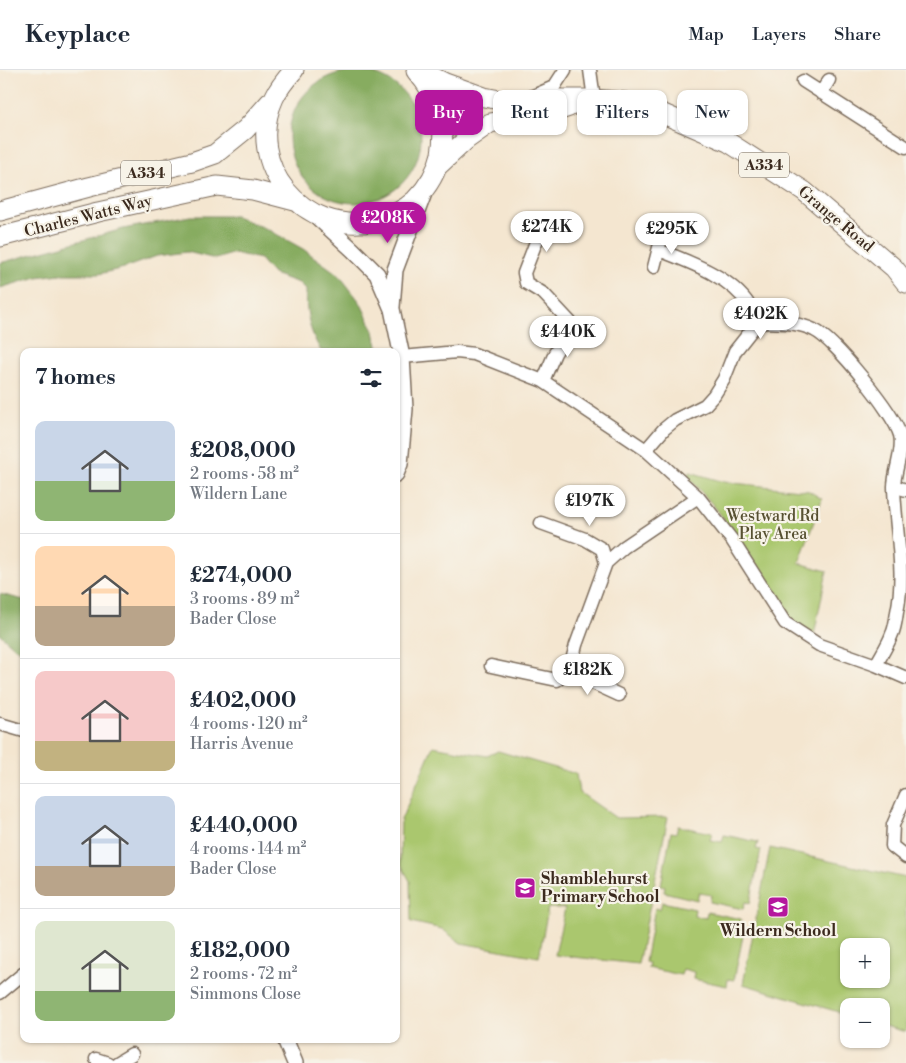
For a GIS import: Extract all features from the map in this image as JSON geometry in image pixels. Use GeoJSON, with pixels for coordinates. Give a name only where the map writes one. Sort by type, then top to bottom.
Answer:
{"type":"FeatureCollection","features":[{"type":"Feature","properties":{"kind":"main road"},"geometry":{"type":"LineString","coordinates":[[294,70],[281,84],[273,99],[266,126],[267,153],[277,179],[295,201],[314,214],[337,222],[362,224],[386,218],[408,206],[426,189],[438,165],[444,138],[441,112],[430,87],[415,70]]}},
{"type":"Feature","properties":{"kind":"main road","name":"Grange Road"},"geometry":{"type":"LineString","coordinates":[[419,70],[445,83],[493,99]]}},
{"type":"Feature","properties":{"kind":"main road","name":"Charles Watts Way"},"geometry":{"type":"LineString","coordinates":[[0,212],[89,186],[192,162],[215,154],[246,129],[273,99]]}},
{"type":"Feature","properties":{"kind":"main road","name":"Grange Road"},"geometry":{"type":"LineString","coordinates":[[438,165],[466,140],[490,123],[554,112],[577,105]]}},
{"type":"Feature","properties":{"kind":"main road","name":"Grange Road"},"geometry":{"type":"LineString","coordinates":[[667,116],[728,142],[804,191],[894,268],[906,283]]}},
{"type":"Feature","properties":{"kind":"main road","name":"Charles Watts Way"},"geometry":{"type":"LineString","coordinates":[[0,237],[98,212],[217,186],[253,190],[295,201]]}},
{"type":"Feature","properties":{"kind":"street"},"geometry":{"type":"LineString","coordinates":[[547,90],[554,87],[566,70]]}},
{"type":"Feature","properties":{"kind":"street"},"geometry":{"type":"LineString","coordinates":[[590,70],[593,90]]}},
{"type":"Feature","properties":{"kind":"street"},"geometry":{"type":"LineString","coordinates":[[821,93],[829,80]]}},
{"type":"Feature","properties":{"kind":"street"},"geometry":{"type":"LineString","coordinates":[[803,81],[906,147]]}},
{"type":"Feature","properties":{"kind":"street"},"geometry":{"type":"LineString","coordinates":[[392,309],[395,270],[426,189]]}},
{"type":"Feature","properties":{"kind":"street"},"geometry":{"type":"LineString","coordinates":[[314,214],[377,274],[392,309],[402,357],[406,409],[400,464]]}},
{"type":"Feature","properties":{"kind":"street"},"geometry":{"type":"LineString","coordinates":[[543,224],[524,273],[524,280],[529,286],[544,294],[573,325],[586,335]]}},
{"type":"Feature","properties":{"kind":"street"},"geometry":{"type":"LineString","coordinates":[[654,267],[662,236]]}},
{"type":"Feature","properties":{"kind":"street"},"geometry":{"type":"LineString","coordinates":[[659,250],[705,268],[735,290],[748,304],[758,322]]}},
{"type":"Feature","properties":{"kind":"street"},"geometry":{"type":"LineString","coordinates":[[646,450],[664,429],[675,420],[705,405],[714,395],[724,379],[735,351],[758,322]]}},
{"type":"Feature","properties":{"kind":"street"},"geometry":{"type":"LineString","coordinates":[[758,322],[799,324],[815,330],[832,345],[872,390],[895,423],[900,435],[900,488],[904,562],[901,594],[893,633],[876,665]]}},
{"type":"Feature","properties":{"kind":"street"},"geometry":{"type":"LineString","coordinates":[[543,381],[554,353],[573,325]]}},
{"type":"Feature","properties":{"kind":"street"},"geometry":{"type":"LineString","coordinates":[[402,357],[457,352],[474,354],[543,381],[646,450],[698,497],[732,540],[784,623],[819,645],[876,665],[906,678]]}},
{"type":"Feature","properties":{"kind":"street"},"geometry":{"type":"LineString","coordinates":[[490,666],[557,680],[569,672],[576,645],[606,563],[624,547],[698,497]]}},
{"type":"Feature","properties":{"kind":"street"},"geometry":{"type":"LineString","coordinates":[[541,523],[585,539],[602,549],[606,563]]}},
{"type":"Feature","properties":{"kind":"street"},"geometry":{"type":"LineString","coordinates":[[569,672],[619,695]]}},
{"type":"Feature","properties":{"kind":"street"},"geometry":{"type":"LineString","coordinates":[[0,724],[20,730]]}},
{"type":"Feature","properties":{"kind":"street"},"geometry":{"type":"LineString","coordinates":[[906,795],[893,826],[892,846],[906,857]]}},
{"type":"Feature","properties":{"kind":"street"},"geometry":{"type":"LineString","coordinates":[[0,993],[20,976]]}},
{"type":"Feature","properties":{"kind":"street"},"geometry":{"type":"LineString","coordinates":[[287,1043],[295,1063]]}},
{"type":"Feature","properties":{"kind":"street"},"geometry":{"type":"LineString","coordinates":[[117,1063],[132,1054]]}},
{"type":"Feature","properties":{"kind":"green space"},"geometry":{"type":"Polygon","coordinates":[[[355,71],[368,72],[380,76],[402,90],[415,110],[415,135],[421,135],[420,150],[416,162],[402,184],[380,198],[368,202],[355,203],[342,202],[330,198],[308,184],[294,162],[290,150],[289,137],[290,124],[294,112],[308,90],[330,76],[342,72],[355,71]]]}},
{"type":"Feature","properties":{"kind":"green space"},"geometry":{"type":"Polygon","coordinates":[[[190,216],[235,216],[267,229],[303,249],[339,275],[360,302],[374,331],[377,348],[320,348],[309,322],[306,290],[299,283],[273,274],[260,259],[234,253],[216,259],[187,252],[157,256],[124,268],[99,274],[60,274],[37,277],[0,288],[0,263],[123,229],[190,216]]]}},
{"type":"Feature","properties":{"kind":"green space","name":"Westward Rd Play Area"},"geometry":{"type":"Polygon","coordinates":[[[690,472],[724,482],[809,491],[822,499],[799,563],[827,571],[814,635],[793,622],[785,614],[734,532],[687,476],[690,472]]]}},
{"type":"Feature","properties":{"kind":"green space"},"geometry":{"type":"Polygon","coordinates":[[[0,594],[20,599],[20,651],[0,634],[0,594]]]}},
{"type":"Feature","properties":{"kind":"green space"},"geometry":{"type":"Polygon","coordinates":[[[433,746],[487,756],[498,751],[576,774],[579,792],[616,818],[668,817],[638,964],[555,955],[565,908],[548,908],[539,957],[461,943],[442,929],[411,922],[410,881],[400,863],[401,820],[433,746]]]}},
{"type":"Feature","properties":{"kind":"green space"},"geometry":{"type":"Polygon","coordinates":[[[678,826],[712,833],[710,840],[722,842],[724,835],[758,842],[756,849],[761,850],[750,903],[745,902],[743,909],[710,902],[711,895],[699,893],[697,900],[664,892],[665,886],[661,885],[671,832],[676,833],[678,826]]]}},
{"type":"Feature","properties":{"kind":"green space"},"geometry":{"type":"Polygon","coordinates":[[[770,848],[906,878],[906,1032],[890,1028],[890,998],[840,998],[840,1012],[743,984],[770,848]]]}},
{"type":"Feature","properties":{"kind":"green space"},"geometry":{"type":"Polygon","coordinates":[[[662,902],[695,909],[694,916],[706,918],[707,912],[741,919],[740,925],[745,926],[734,980],[728,979],[727,986],[693,979],[694,972],[683,969],[681,975],[648,968],[649,963],[645,962],[655,908],[660,909],[662,902]]]}},
{"type":"Feature","properties":{"kind":"place","name":"Shamblehurst Primary School"},"geometry":{"type":"Point","coordinates":[525,888]}},
{"type":"Feature","properties":{"kind":"place","name":"Wildern School"},"geometry":{"type":"Point","coordinates":[778,907]}}]}
